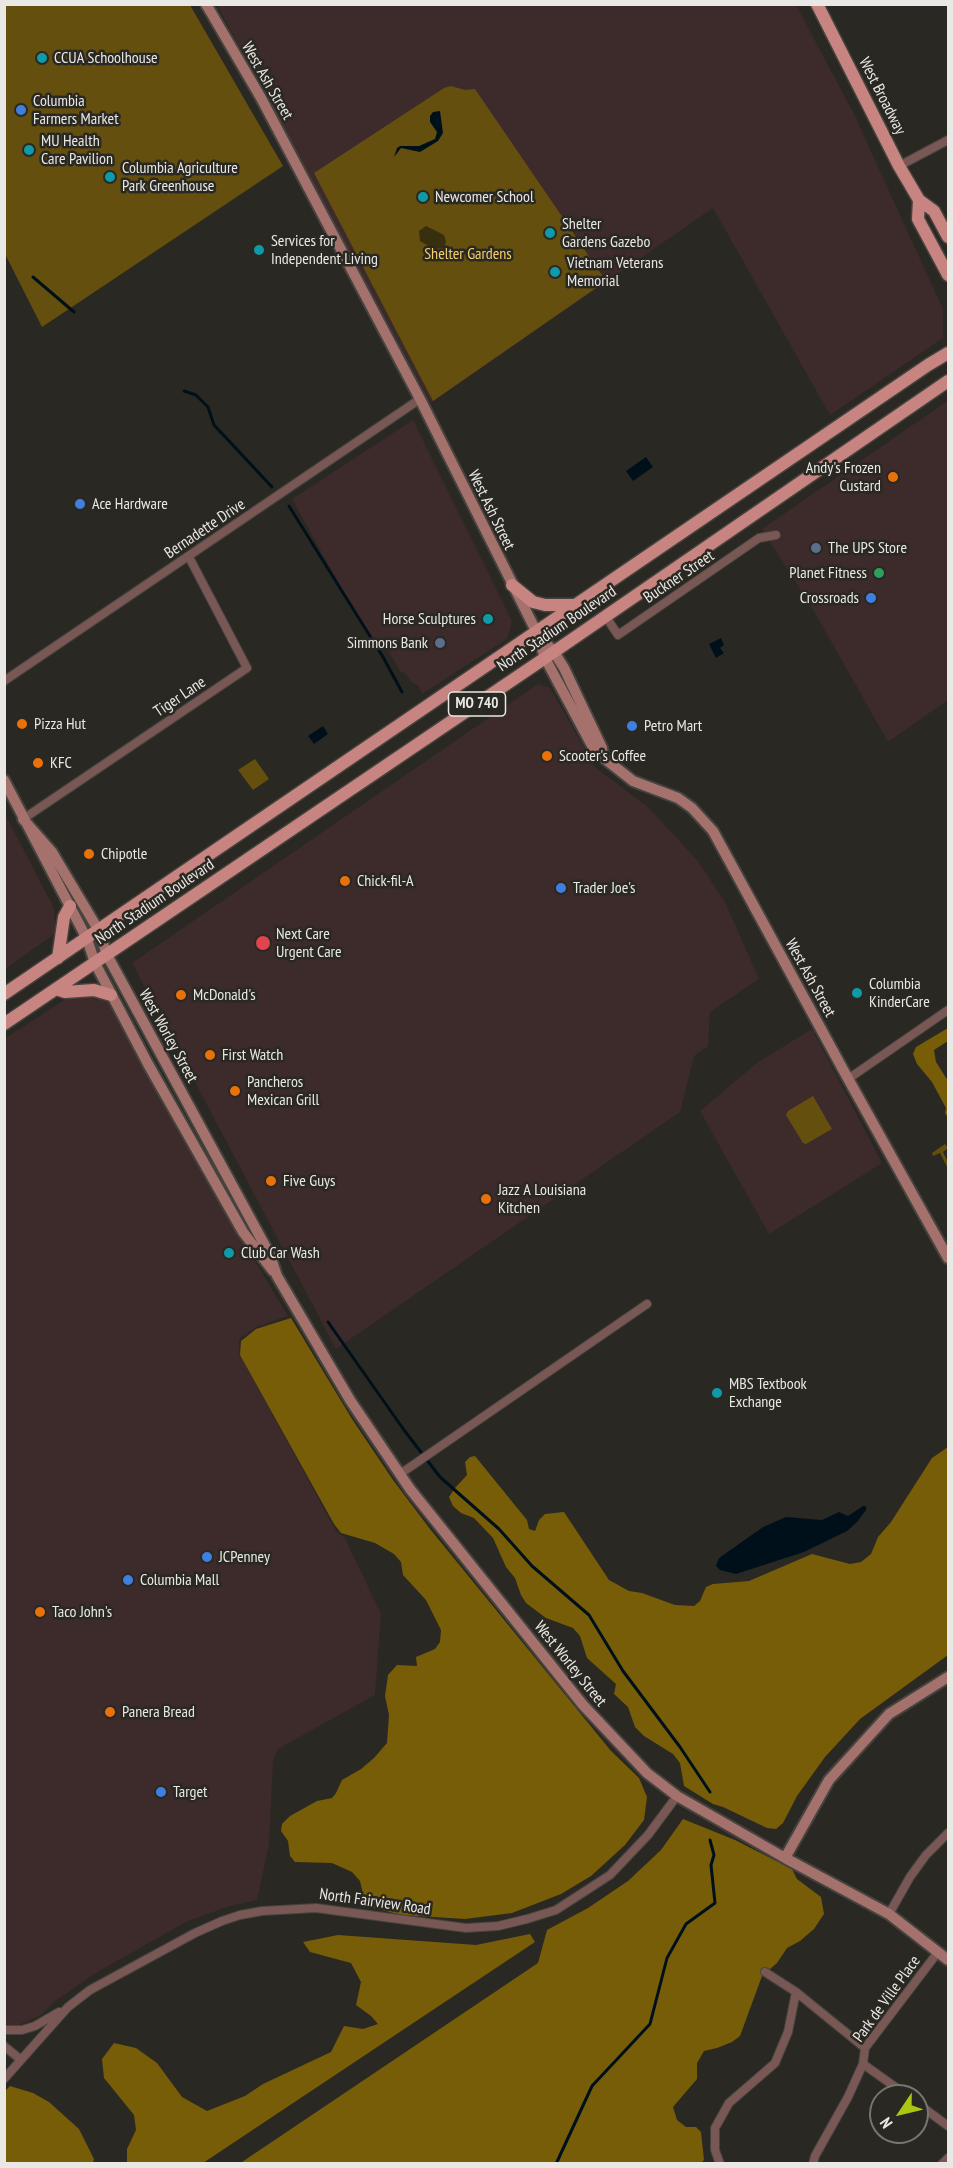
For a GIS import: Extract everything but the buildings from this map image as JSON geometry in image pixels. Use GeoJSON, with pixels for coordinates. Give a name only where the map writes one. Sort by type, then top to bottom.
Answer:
{"type":"FeatureCollection","features":[{"type":"Feature","properties":{"kind":"main road","name":"West Broadway"},"geometry":{"type":"LineString","coordinates":[[817,4],[898,166],[919,200],[934,211],[948,237]]}},
{"type":"Feature","properties":{"kind":"main road","name":"West Broadway"},"geometry":{"type":"LineString","coordinates":[[919,200],[918,219],[948,274]]}},
{"type":"Feature","properties":{"kind":"main road"},"geometry":{"type":"LineString","coordinates":[[927,365],[948,343]]}},
{"type":"Feature","properties":{"kind":"main road","name":"North Stadium Boulevard"},"geometry":{"type":"LineString","coordinates":[[4,994],[537,633],[927,365],[948,353]]}},
{"type":"Feature","properties":{"kind":"main road","name":"North Stadium Boulevard"},"geometry":{"type":"LineString","coordinates":[[4,1024],[945,385]]}},
{"type":"Feature","properties":{"kind":"main road"},"geometry":{"type":"LineString","coordinates":[[512,585],[532,602],[546,605],[576,605]]}},
{"type":"Feature","properties":{"kind":"main road"},"geometry":{"type":"LineString","coordinates":[[58,958],[64,917],[70,906]]}},
{"type":"Feature","properties":{"kind":"main road"},"geometry":{"type":"LineString","coordinates":[[56,989],[65,992],[94,990],[111,994]]}},
{"type":"Feature","properties":{"kind":"street","name":"West Ash Street"},"geometry":{"type":"LineString","coordinates":[[206,4],[261,98],[420,399],[549,655],[590,742],[596,751],[617,770],[633,781],[678,798],[704,819],[714,831],[948,1258]]}},
{"type":"Feature","properties":{"kind":"street"},"geometry":{"type":"LineString","coordinates":[[898,166],[948,140]]}},
{"type":"Feature","properties":{"kind":"street","name":"Bernadette Drive"},"geometry":{"type":"LineString","coordinates":[[4,681],[420,399]]}},
{"type":"Feature","properties":{"kind":"street","name":"Buckner Street"},"geometry":{"type":"LineString","coordinates":[[606,616],[618,635],[759,538],[776,535]]}},
{"type":"Feature","properties":{"kind":"street","name":"Tiger Lane"},"geometry":{"type":"LineString","coordinates":[[23,819],[247,668],[189,557]]}},
{"type":"Feature","properties":{"kind":"street","name":"West Worley Street"},"geometry":{"type":"LineString","coordinates":[[4,780],[87,939],[95,963],[148,1064],[243,1232],[262,1260],[277,1276]]}},
{"type":"Feature","properties":{"kind":"street","name":"West Worley Street"},"geometry":{"type":"LineString","coordinates":[[23,819],[52,852],[99,931],[107,955],[270,1255],[277,1276],[350,1400],[400,1474],[583,1705],[638,1764],[677,1796],[889,1914],[948,1960]]}},
{"type":"Feature","properties":{"kind":"street"},"geometry":{"type":"LineString","coordinates":[[848,1079],[948,1010]]}},
{"type":"Feature","properties":{"kind":"street"},"geometry":{"type":"LineString","coordinates":[[400,1474],[647,1304]]}},
{"type":"Feature","properties":{"kind":"street"},"geometry":{"type":"LineString","coordinates":[[785,1858],[829,1780],[889,1714],[948,1677]]}},
{"type":"Feature","properties":{"kind":"street","name":"North Fairview Road"},"geometry":{"type":"LineString","coordinates":[[4,2079],[68,2007],[103,1982],[195,1933],[240,1915],[316,1908],[466,1928],[498,1926],[556,1910],[610,1875],[648,1835],[677,1796]]}},
{"type":"Feature","properties":{"kind":"street"},"geometry":{"type":"LineString","coordinates":[[889,1914],[910,1877],[926,1855],[948,1833]]}},
{"type":"Feature","properties":{"kind":"street","name":"Park de Ville Place"},"geometry":{"type":"LineString","coordinates":[[813,2163],[863,2064],[865,2048],[938,1952]]}},
{"type":"Feature","properties":{"kind":"street"},"geometry":{"type":"LineString","coordinates":[[765,1972],[796,1992],[865,2048]]}},
{"type":"Feature","properties":{"kind":"street"},"geometry":{"type":"LineString","coordinates":[[720,2163],[715,2150],[715,2128],[729,2103],[776,2062],[788,2032],[796,1992]]}},
{"type":"Feature","properties":{"kind":"street"},"geometry":{"type":"LineString","coordinates":[[4,2030],[22,2031],[68,2007]]}},
{"type":"Feature","properties":{"kind":"street"},"geometry":{"type":"LineString","coordinates":[[4,2046],[20,2059]]}},
{"type":"Feature","properties":{"kind":"street","name":"Park de Ville Place"},"geometry":{"type":"LineString","coordinates":[[863,2064],[891,2084]]}},
{"type":"Feature","properties":{"kind":"street"},"geometry":{"type":"LineString","coordinates":[[929,2112],[948,2126]]}},
{"type":"Feature","properties":{"kind":"street"},"geometry":{"type":"LineString","coordinates":[[942,2163],[948,2158]]}},
{"type":"Feature","properties":{"kind":"shaded area"},"geometry":{"type":"Polygon","coordinates":[[[217,5],[796,5],[853,112],[943,309],[943,338],[830,415],[713,208],[431,403],[217,5]]]}},
{"type":"Feature","properties":{"kind":"shaded area","name":"Crossroads"},"geometry":{"type":"Polygon","coordinates":[[[948,402],[948,700],[888,742],[811,606],[762,529],[948,402]]]}},
{"type":"Feature","properties":{"kind":"shaded area"},"geometry":{"type":"Polygon","coordinates":[[[413,420],[512,621],[507,639],[422,694],[418,685],[412,683],[406,674],[400,671],[388,650],[374,647],[292,499],[413,420]]]}},
{"type":"Feature","properties":{"kind":"shaded area"},"geometry":{"type":"Polygon","coordinates":[[[538,684],[550,688],[596,768],[649,808],[697,860],[725,902],[759,979],[710,1012],[708,1046],[694,1056],[680,1112],[336,1349],[132,963],[538,684]]]}},
{"type":"Feature","properties":{"kind":"shaded area"},"geometry":{"type":"Polygon","coordinates":[[[4,812],[54,908],[56,933],[5,969],[4,812]]]}},
{"type":"Feature","properties":{"kind":"shaded area","name":"Columbia Mall"},"geometry":{"type":"Polygon","coordinates":[[[99,996],[108,1003],[220,1203],[288,1316],[256,1327],[239,1339],[239,1353],[336,1531],[345,1538],[381,1614],[375,1695],[278,1749],[273,1761],[269,1844],[257,1900],[227,1907],[188,1921],[94,1974],[58,1999],[41,2015],[19,2025],[5,2025],[4,1039],[69,997],[99,996]]]}},
{"type":"Feature","properties":{"kind":"shaded area"},"geometry":{"type":"Polygon","coordinates":[[[948,1028],[948,1041],[934,1050],[936,1062],[948,1081],[948,1118],[945,1113],[946,1108],[932,1082],[917,1064],[913,1054],[916,1047],[948,1028]]]}},
{"type":"Feature","properties":{"kind":"shaded area"},"geometry":{"type":"Polygon","coordinates":[[[812,1029],[882,1163],[769,1234],[700,1111],[758,1062],[812,1029]]]}},
{"type":"Feature","properties":{"kind":"shaded area"},"geometry":{"type":"Polygon","coordinates":[[[291,1318],[352,1419],[393,1480],[430,1529],[611,1751],[639,1778],[647,1797],[644,1820],[625,1845],[591,1876],[561,1894],[512,1913],[465,1919],[402,1915],[373,1908],[365,1903],[360,1881],[352,1872],[332,1863],[295,1862],[290,1856],[288,1841],[281,1831],[282,1824],[290,1816],[317,1801],[332,1798],[342,1780],[361,1769],[387,1743],[389,1715],[385,1696],[388,1675],[397,1665],[417,1666],[416,1657],[435,1649],[440,1642],[441,1630],[426,1600],[403,1575],[401,1562],[394,1554],[375,1543],[341,1533],[334,1524],[240,1355],[241,1341],[256,1329],[291,1318]]]}},
{"type":"Feature","properties":{"kind":"shaded area"},"geometry":{"type":"Polygon","coordinates":[[[948,1447],[948,1655],[860,1719],[825,1757],[797,1796],[783,1823],[776,1829],[767,1828],[713,1804],[684,1786],[680,1763],[673,1754],[644,1736],[635,1727],[628,1707],[614,1694],[616,1684],[587,1658],[580,1636],[573,1628],[546,1618],[526,1603],[493,1538],[474,1518],[461,1513],[453,1506],[449,1497],[467,1475],[465,1462],[475,1456],[527,1520],[529,1529],[535,1531],[539,1520],[545,1514],[564,1512],[609,1580],[629,1591],[642,1593],[675,1605],[694,1606],[700,1601],[706,1587],[713,1584],[749,1581],[812,1554],[850,1564],[861,1562],[871,1554],[878,1537],[891,1522],[932,1458],[948,1447]]]}},
{"type":"Feature","properties":{"kind":"shaded area"},"geometry":{"type":"Polygon","coordinates":[[[683,1819],[735,1840],[792,1869],[797,1879],[821,1897],[824,1914],[814,1929],[787,1948],[777,1963],[762,1976],[740,2036],[732,2042],[704,2051],[697,2063],[697,2079],[673,2107],[677,2120],[686,2127],[696,2127],[701,2132],[704,2160],[701,2163],[239,2164],[538,1963],[547,1930],[588,1908],[628,1881],[661,1850],[683,1819]]]}},
{"type":"Feature","properties":{"kind":"shaded area"},"geometry":{"type":"Polygon","coordinates":[[[530,1934],[535,1942],[203,2163],[127,2163],[127,2149],[136,2130],[134,2115],[104,2078],[102,2059],[114,2043],[136,2048],[157,2063],[182,2097],[207,2111],[245,2096],[263,2084],[331,2052],[344,2026],[363,2029],[378,2024],[356,2005],[361,1982],[351,1963],[310,1952],[303,1942],[338,1935],[476,1945],[530,1934]]]}},
{"type":"Feature","properties":{"kind":"shaded area"},"geometry":{"type":"Polygon","coordinates":[[[10,2086],[33,2093],[49,2102],[79,2129],[94,2159],[93,2163],[5,2163],[5,2091],[10,2086]]]}},
{"type":"Feature","properties":{"kind":"green space"},"geometry":{"type":"Polygon","coordinates":[[[5,4],[190,5],[283,166],[42,327],[5,254],[5,4]]]}},
{"type":"Feature","properties":{"kind":"green space","name":"Shelter Gardens"},"geometry":{"type":"Polygon","coordinates":[[[451,86],[465,90],[475,89],[606,281],[433,401],[314,173],[444,88],[451,86]]]}},
{"type":"Feature","properties":{"kind":"green space"},"geometry":{"type":"Polygon","coordinates":[[[255,759],[269,779],[253,790],[238,770],[255,759]]]}},
{"type":"Feature","properties":{"kind":"green space"},"geometry":{"type":"Polygon","coordinates":[[[813,1096],[832,1129],[806,1144],[803,1143],[786,1115],[788,1111],[813,1096]]]}},
{"type":"Feature","properties":{"kind":"green space"},"geometry":{"type":"Polygon","coordinates":[[[945,1144],[948,1148],[943,1152],[948,1162],[948,1169],[940,1153],[933,1156],[932,1153],[945,1144]]]}},
{"type":"Feature","properties":{"kind":"sand"},"geometry":{"type":"Polygon","coordinates":[[[426,226],[444,235],[446,242],[444,248],[434,249],[420,241],[419,231],[426,226]]]}},
{"type":"Feature","properties":{"kind":"water"},"geometry":{"type":"Polygon","coordinates":[[[440,111],[443,133],[438,141],[420,152],[401,148],[394,157],[400,146],[419,146],[435,139],[437,132],[430,122],[430,116],[433,112],[440,111]]]}},
{"type":"Feature","properties":{"kind":"water"},"geometry":{"type":"Polygon","coordinates":[[[646,457],[653,467],[633,481],[626,471],[646,457]]]}},
{"type":"Feature","properties":{"kind":"water"},"geometry":{"type":"Polygon","coordinates":[[[721,638],[724,645],[720,648],[724,653],[716,658],[709,644],[721,638]]]}},
{"type":"Feature","properties":{"kind":"water"},"geometry":{"type":"Polygon","coordinates":[[[323,726],[328,734],[314,744],[308,736],[323,726]]]}},
{"type":"Feature","properties":{"kind":"water"},"geometry":{"type":"Polygon","coordinates":[[[866,1506],[866,1510],[847,1531],[804,1552],[736,1574],[720,1570],[716,1566],[719,1558],[763,1527],[786,1517],[822,1520],[839,1512],[848,1516],[866,1506]]]}},
{"type":"Feature","properties":{"kind":"waterway"},"geometry":{"type":"LineString","coordinates":[[33,277],[74,312]]}},
{"type":"Feature","properties":{"kind":"waterway"},"geometry":{"type":"LineString","coordinates":[[184,391],[196,395],[208,407],[214,425],[272,487]]}},
{"type":"Feature","properties":{"kind":"waterway"},"geometry":{"type":"LineString","coordinates":[[289,506],[383,657],[402,692]]}},
{"type":"Feature","properties":{"kind":"waterway"},"geometry":{"type":"LineString","coordinates":[[328,1322],[440,1477],[499,1529],[532,1566],[589,1615],[623,1671],[680,1747],[710,1792]]}},
{"type":"Feature","properties":{"kind":"waterway"},"geometry":{"type":"LineString","coordinates":[[556,2164],[592,2086],[650,2024],[667,1958],[686,1924],[715,1903],[711,1865],[714,1855],[710,1840]]}},
{"type":"Feature","properties":{"kind":"place","name":"CCUA Schoolhouse"},"geometry":{"type":"Point","coordinates":[42,58]}},
{"type":"Feature","properties":{"kind":"place","name":"Columbia Farmers Market"},"geometry":{"type":"Point","coordinates":[21,110]}},
{"type":"Feature","properties":{"kind":"place","name":"MU Health Care Pavilion"},"geometry":{"type":"Point","coordinates":[29,150]}},
{"type":"Feature","properties":{"kind":"place","name":"Columbia Agriculture Park Greenhouse"},"geometry":{"type":"Point","coordinates":[110,177]}},
{"type":"Feature","properties":{"kind":"place","name":"Newcomer School"},"geometry":{"type":"Point","coordinates":[423,197]}},
{"type":"Feature","properties":{"kind":"place","name":"Shelter Gardens Gazebo"},"geometry":{"type":"Point","coordinates":[550,233]}},
{"type":"Feature","properties":{"kind":"place","name":"Services for Independent Living"},"geometry":{"type":"Point","coordinates":[259,250]}},
{"type":"Feature","properties":{"kind":"place","name":"Vietnam Veterans Memorial"},"geometry":{"type":"Point","coordinates":[555,272]}},
{"type":"Feature","properties":{"kind":"place","name":"Andy's Frozen Custard"},"geometry":{"type":"Point","coordinates":[893,477]}},
{"type":"Feature","properties":{"kind":"place","name":"Ace Hardware"},"geometry":{"type":"Point","coordinates":[80,504]}},
{"type":"Feature","properties":{"kind":"place","name":"The UPS Store"},"geometry":{"type":"Point","coordinates":[816,548]}},
{"type":"Feature","properties":{"kind":"place","name":"Planet Fitness"},"geometry":{"type":"Point","coordinates":[879,573]}},
{"type":"Feature","properties":{"kind":"place","name":"Crossroads"},"geometry":{"type":"Point","coordinates":[871,598]}},
{"type":"Feature","properties":{"kind":"place","name":"Horse Sculptures"},"geometry":{"type":"Point","coordinates":[488,619]}},
{"type":"Feature","properties":{"kind":"place","name":"Simmons Bank"},"geometry":{"type":"Point","coordinates":[440,643]}},
{"type":"Feature","properties":{"kind":"place","name":"Pizza Hut"},"geometry":{"type":"Point","coordinates":[22,724]}},
{"type":"Feature","properties":{"kind":"place","name":"Petro Mart"},"geometry":{"type":"Point","coordinates":[632,726]}},
{"type":"Feature","properties":{"kind":"place","name":"Scooter's Coffee"},"geometry":{"type":"Point","coordinates":[547,756]}},
{"type":"Feature","properties":{"kind":"place","name":"KFC"},"geometry":{"type":"Point","coordinates":[38,763]}},
{"type":"Feature","properties":{"kind":"place","name":"Chipotle"},"geometry":{"type":"Point","coordinates":[89,854]}},
{"type":"Feature","properties":{"kind":"place","name":"Chick-fil-A"},"geometry":{"type":"Point","coordinates":[345,881]}},
{"type":"Feature","properties":{"kind":"place","name":"Trader Joe's"},"geometry":{"type":"Point","coordinates":[561,888]}},
{"type":"Feature","properties":{"kind":"place","name":"Next Care Urgent Care"},"geometry":{"type":"Point","coordinates":[263,943]}},
{"type":"Feature","properties":{"kind":"place","name":"Columbia KinderCare"},"geometry":{"type":"Point","coordinates":[857,993]}},
{"type":"Feature","properties":{"kind":"place","name":"McDonald's"},"geometry":{"type":"Point","coordinates":[181,995]}},
{"type":"Feature","properties":{"kind":"place","name":"First Watch"},"geometry":{"type":"Point","coordinates":[210,1055]}},
{"type":"Feature","properties":{"kind":"place","name":"Pancheros Mexican Grill"},"geometry":{"type":"Point","coordinates":[235,1091]}},
{"type":"Feature","properties":{"kind":"place","name":"Five Guys"},"geometry":{"type":"Point","coordinates":[271,1181]}},
{"type":"Feature","properties":{"kind":"place","name":"Jazz A Louisiana Kitchen"},"geometry":{"type":"Point","coordinates":[486,1199]}},
{"type":"Feature","properties":{"kind":"place","name":"Club Car Wash"},"geometry":{"type":"Point","coordinates":[229,1253]}},
{"type":"Feature","properties":{"kind":"place","name":"MBS Textbook Exchange"},"geometry":{"type":"Point","coordinates":[717,1393]}},
{"type":"Feature","properties":{"kind":"place","name":"JCPenney"},"geometry":{"type":"Point","coordinates":[207,1557]}},
{"type":"Feature","properties":{"kind":"place","name":"Columbia Mall"},"geometry":{"type":"Point","coordinates":[128,1580]}},
{"type":"Feature","properties":{"kind":"place","name":"Taco John's"},"geometry":{"type":"Point","coordinates":[40,1612]}},
{"type":"Feature","properties":{"kind":"place","name":"Panera Bread"},"geometry":{"type":"Point","coordinates":[110,1712]}},
{"type":"Feature","properties":{"kind":"place","name":"Target"},"geometry":{"type":"Point","coordinates":[161,1792]}}]}
